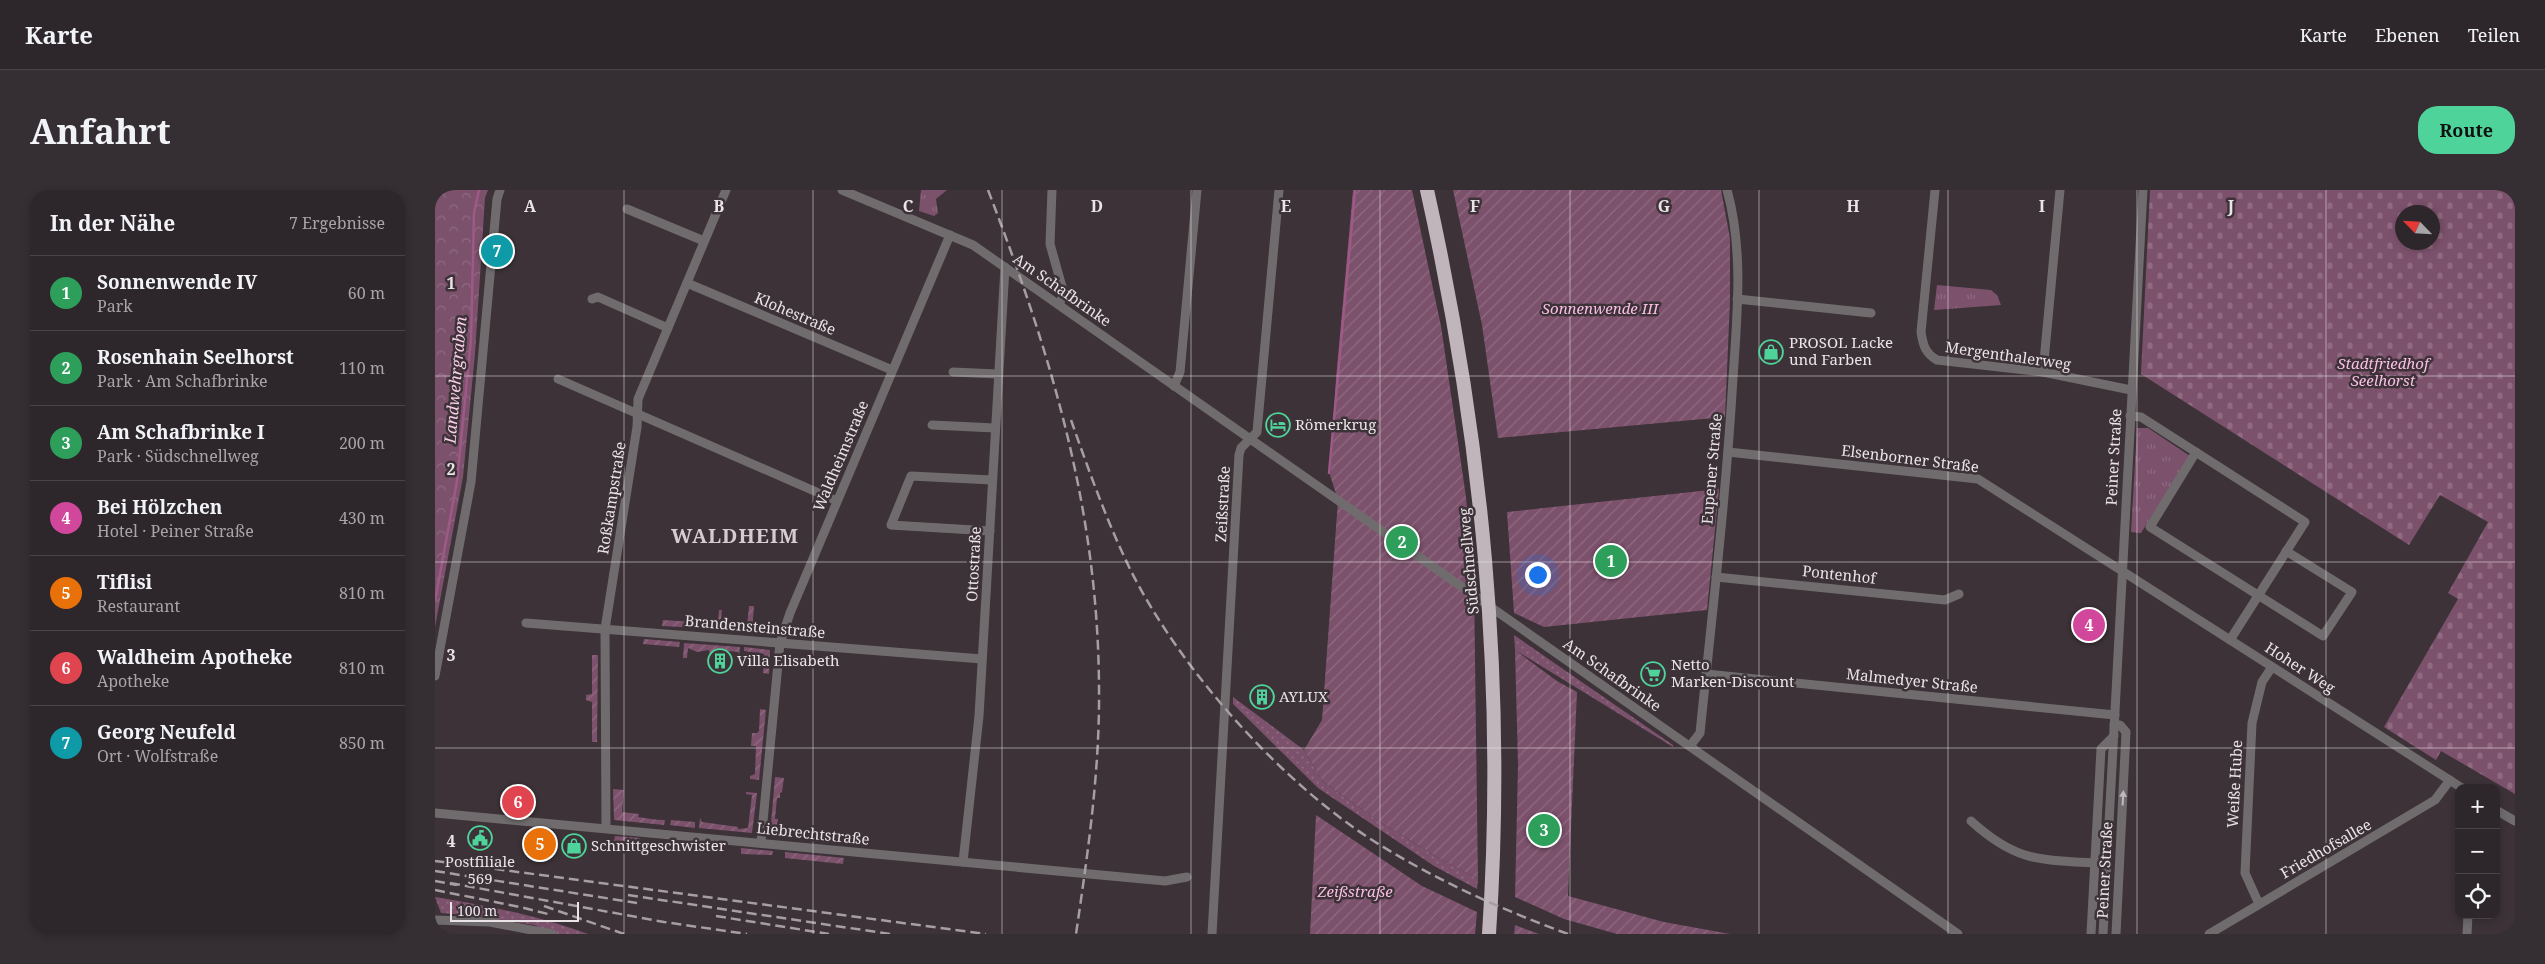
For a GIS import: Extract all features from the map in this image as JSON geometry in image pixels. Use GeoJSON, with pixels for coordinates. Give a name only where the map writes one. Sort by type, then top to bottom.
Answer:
{"type":"FeatureCollection","features":[{"type":"Feature","properties":{"kind":"highway","name":"Südschnellweg"},"geometry":{"type":"LineString","coordinates":[[1427,190],[1448,283],[1462,367],[1479,484],[1488,588],[1492,648],[1494,785],[1489,934]]}},
{"type":"Feature","properties":{"kind":"highway","name":"Südschnellweg"},"geometry":{"type":"LineString","coordinates":[[1436,190],[1471,364],[1487,483],[1497,587],[1503,776],[1498,934]]}},
{"type":"Feature","properties":{"kind":"street"},"geometry":{"type":"LineString","coordinates":[[435,676],[471,482],[494,226],[500,190]]}},
{"type":"Feature","properties":{"kind":"street","name":"Roßkampstraße"},"geometry":{"type":"LineString","coordinates":[[606,828],[605,629],[638,415],[638,399],[726,190]]}},
{"type":"Feature","properties":{"kind":"street","name":"Am Schafbrinke"},"geometry":{"type":"LineString","coordinates":[[842,190],[973,245],[1958,934]]}},
{"type":"Feature","properties":{"kind":"street"},"geometry":{"type":"LineString","coordinates":[[1052,190],[1050,244],[1064,294],[1059,304]]}},
{"type":"Feature","properties":{"kind":"street"},"geometry":{"type":"LineString","coordinates":[[1174,386],[1180,372],[1197,190]]}},
{"type":"Feature","properties":{"kind":"street"},"geometry":{"type":"LineString","coordinates":[[1250,439],[1257,432],[1279,190]]}},
{"type":"Feature","properties":{"kind":"street","name":"Eupener Straße"},"geometry":{"type":"LineString","coordinates":[[1690,746],[1700,733],[1728,452],[1737,299],[1735,233],[1727,190]]}},
{"type":"Feature","properties":{"kind":"street","name":"Mergenthalerweg"},"geometry":{"type":"LineString","coordinates":[[1935,190],[1921,332],[1923,346],[1929,356],[1937,360],[2043,372],[2131,390]]}},
{"type":"Feature","properties":{"kind":"street"},"geometry":{"type":"LineString","coordinates":[[2043,372],[2060,190]]}},
{"type":"Feature","properties":{"kind":"street","name":"Peiner Straße"},"geometry":{"type":"LineString","coordinates":[[2103,934],[2143,190]]}},
{"type":"Feature","properties":{"kind":"street"},"geometry":{"type":"LineString","coordinates":[[627,209],[704,241]]}},
{"type":"Feature","properties":{"kind":"street","name":"Waldheimstraße"},"geometry":{"type":"LineString","coordinates":[[761,842],[779,643],[892,370],[951,235]]}},
{"type":"Feature","properties":{"kind":"street","name":"Ottostraße"},"geometry":{"type":"LineString","coordinates":[[963,862],[979,716],[997,374],[1005,267]]}},
{"type":"Feature","properties":{"kind":"street","name":"Klohestraße"},"geometry":{"type":"LineString","coordinates":[[687,283],[892,370]]}},
{"type":"Feature","properties":{"kind":"street"},"geometry":{"type":"LineString","coordinates":[[592,299],[598,297],[668,328]]}},
{"type":"Feature","properties":{"kind":"street"},"geometry":{"type":"LineString","coordinates":[[1737,299],[1871,313]]}},
{"type":"Feature","properties":{"kind":"street"},"geometry":{"type":"LineString","coordinates":[[953,372],[997,374]]}},
{"type":"Feature","properties":{"kind":"street"},"geometry":{"type":"LineString","coordinates":[[558,379],[837,501]]}},
{"type":"Feature","properties":{"kind":"street"},"geometry":{"type":"LineString","coordinates":[[2130,416],[2141,417],[2305,522],[2230,640]]}},
{"type":"Feature","properties":{"kind":"street"},"geometry":{"type":"LineString","coordinates":[[932,424],[995,428]]}},
{"type":"Feature","properties":{"kind":"street","name":"Zeißstraße"},"geometry":{"type":"LineString","coordinates":[[1212,934],[1239,455],[1241,448],[1250,439]]}},
{"type":"Feature","properties":{"kind":"street","name":"Elsenborner Straße"},"geometry":{"type":"LineString","coordinates":[[1728,452],[1978,479],[2123,571]]}},
{"type":"Feature","properties":{"kind":"street"},"geometry":{"type":"LineString","coordinates":[[2196,452],[2150,527],[2323,636],[2352,592],[2287,551]]}},
{"type":"Feature","properties":{"kind":"street"},"geometry":{"type":"LineString","coordinates":[[990,530],[891,525],[911,476],[992,480]]}},
{"type":"Feature","properties":{"kind":"street","name":"Hoher Weg"},"geometry":{"type":"LineString","coordinates":[[2123,571],[2456,784]]}},
{"type":"Feature","properties":{"kind":"street","name":"Pontenhof"},"geometry":{"type":"LineString","coordinates":[[1716,577],[1945,600],[1959,594]]}},
{"type":"Feature","properties":{"kind":"street","name":"Brandensteinstraße"},"geometry":{"type":"LineString","coordinates":[[526,623],[982,659]]}},
{"type":"Feature","properties":{"kind":"street","name":"Weiße Hube"},"geometry":{"type":"LineString","coordinates":[[2259,904],[2245,874],[2252,723],[2255,703],[2262,682],[2272,667]]}},
{"type":"Feature","properties":{"kind":"street","name":"Malmedyer Straße"},"geometry":{"type":"LineString","coordinates":[[1706,674],[2115,720]]}},
{"type":"Feature","properties":{"kind":"street","name":"Peiner Straße"},"geometry":{"type":"LineString","coordinates":[[2115,720],[2126,732],[2116,934]]}},
{"type":"Feature","properties":{"kind":"street","name":"Peiner Straße"},"geometry":{"type":"LineString","coordinates":[[2091,934],[2101,749],[2114,736]]}},
{"type":"Feature","properties":{"kind":"street","name":"Friedhofsallee"},"geometry":{"type":"LineString","coordinates":[[2209,934],[2435,800],[2449,780]]}},
{"type":"Feature","properties":{"kind":"street","name":"Liebrechtstraße"},"geometry":{"type":"LineString","coordinates":[[435,813],[1165,881],[1187,878]]}},
{"type":"Feature","properties":{"kind":"street"},"geometry":{"type":"LineString","coordinates":[[2500,813],[2515,822]]}},
{"type":"Feature","properties":{"kind":"street"},"geometry":{"type":"LineString","coordinates":[[1971,821],[1983,832],[2025,856],[2041,860],[2095,863]]}},
{"type":"Feature","properties":{"kind":"street"},"geometry":{"type":"LineString","coordinates":[[2467,934],[2468,919]]}},
{"type":"Feature","properties":{"kind":"street"},"geometry":{"type":"LineString","coordinates":[[435,920],[490,922],[552,934]]}},
{"type":"Feature","properties":{"kind":"green space"},"geometry":{"type":"Polygon","coordinates":[[[435,190],[488,190],[485,198],[475,354],[463,477],[435,627],[435,190]]]}},
{"type":"Feature","properties":{"kind":"green space"},"geometry":{"type":"Polygon","coordinates":[[[921,190],[947,190],[936,199],[938,213],[934,216],[919,211],[921,190]]]}},
{"type":"Feature","properties":{"kind":"green space"},"geometry":{"type":"Polygon","coordinates":[[[1353,190],[1412,190],[1441,326],[1466,497],[1474,584],[1478,879],[1442,860],[1383,824],[1323,782],[1304,750],[1322,720],[1338,500],[1330,475],[1336,379],[1353,190]]]}},
{"type":"Feature","properties":{"kind":"green space","name":"Sonnenwende III"},"geometry":{"type":"Polygon","coordinates":[[[1453,190],[1721,190],[1730,238],[1730,301],[1725,417],[1498,438],[1482,325],[1453,190]]]}},
{"type":"Feature","properties":{"kind":"green space","name":"Stadtfriedhof Seelhorst"},"geometry":{"type":"Polygon","coordinates":[[[2150,190],[2515,190],[2515,794],[2441,751],[2436,760],[2384,727],[2458,599],[2448,593],[2488,522],[2440,495],[2409,545],[2141,374],[2150,190]]]}},
{"type":"Feature","properties":{"kind":"green space"},"geometry":{"type":"Polygon","coordinates":[[[1937,285],[1991,290],[1997,295],[2001,305],[1934,310],[1937,285]]]}},
{"type":"Feature","properties":{"kind":"green space"},"geometry":{"type":"Polygon","coordinates":[[[2137,428],[2148,428],[2190,456],[2141,533],[2131,532],[2137,428]]]}},
{"type":"Feature","properties":{"kind":"green space"},"geometry":{"type":"Polygon","coordinates":[[[1719,489],[1707,610],[1544,627],[1514,613],[1507,512],[1719,489]]]}},
{"type":"Feature","properties":{"kind":"green space"},"geometry":{"type":"Polygon","coordinates":[[[749,606],[754,606],[752,632],[728,630],[728,625],[747,626],[749,606]]]}},
{"type":"Feature","properties":{"kind":"green space"},"geometry":{"type":"Polygon","coordinates":[[[719,610],[722,610],[720,629],[662,626],[663,620],[712,623],[713,621],[718,621],[719,610]]]}},
{"type":"Feature","properties":{"kind":"green space"},"geometry":{"type":"Polygon","coordinates":[[[1514,635],[1673,745],[1673,747],[1515,650],[1514,635]]]}},
{"type":"Feature","properties":{"kind":"green space"},"geometry":{"type":"Polygon","coordinates":[[[644,639],[680,642],[679,647],[643,644],[644,639]]]}},
{"type":"Feature","properties":{"kind":"green space"},"geometry":{"type":"Polygon","coordinates":[[[684,643],[740,647],[739,658],[738,652],[718,650],[716,657],[710,656],[709,650],[697,652],[688,648],[687,658],[683,658],[684,643]]]}},
{"type":"Feature","properties":{"kind":"green space"},"geometry":{"type":"Polygon","coordinates":[[[744,647],[770,650],[769,674],[763,673],[764,654],[744,651],[744,647]]]}},
{"type":"Feature","properties":{"kind":"green space"},"geometry":{"type":"Polygon","coordinates":[[[1515,650],[1557,681],[1577,692],[1568,896],[1664,922],[1730,934],[1617,934],[1564,919],[1515,897],[1518,765],[1515,650]]]}},
{"type":"Feature","properties":{"kind":"green space"},"geometry":{"type":"Polygon","coordinates":[[[592,655],[598,655],[597,742],[592,742],[592,702],[586,700],[586,695],[592,694],[592,655]]]}},
{"type":"Feature","properties":{"kind":"green space"},"geometry":{"type":"Polygon","coordinates":[[[1233,697],[1304,750],[1323,782],[1383,824],[1442,860],[1478,879],[1477,889],[1434,866],[1318,788],[1233,704],[1233,697]]]}},
{"type":"Feature","properties":{"kind":"green space"},"geometry":{"type":"Polygon","coordinates":[[[760,709],[766,710],[759,780],[750,779],[750,776],[755,774],[756,746],[751,746],[752,733],[759,731],[760,709]]]}},
{"type":"Feature","properties":{"kind":"green space"},"geometry":{"type":"Polygon","coordinates":[[[775,777],[784,778],[780,798],[777,798],[775,819],[778,819],[777,826],[798,828],[798,832],[803,834],[852,837],[852,839],[857,840],[857,844],[770,835],[775,777]]]}},
{"type":"Feature","properties":{"kind":"green space"},"geometry":{"type":"Polygon","coordinates":[[[613,789],[624,790],[622,812],[639,814],[638,817],[665,820],[664,825],[614,820],[613,789]]]}},
{"type":"Feature","properties":{"kind":"green space"},"geometry":{"type":"Polygon","coordinates":[[[746,792],[757,793],[752,833],[699,828],[700,818],[702,822],[738,827],[738,829],[748,828],[752,795],[746,794],[746,792]]]}},
{"type":"Feature","properties":{"kind":"green space","name":"Zeißstraße"},"geometry":{"type":"Polygon","coordinates":[[[1316,815],[1422,886],[1477,912],[1475,934],[1310,934],[1316,815]]]}},
{"type":"Feature","properties":{"kind":"green space"},"geometry":{"type":"Polygon","coordinates":[[[671,820],[695,822],[695,828],[670,825],[671,820]]]}},
{"type":"Feature","properties":{"kind":"green space"},"geometry":{"type":"Polygon","coordinates":[[[615,836],[640,838],[639,844],[614,841],[615,836]]]}},
{"type":"Feature","properties":{"kind":"green space"},"geometry":{"type":"Polygon","coordinates":[[[668,841],[715,846],[714,852],[687,849],[686,853],[667,851],[668,841]]]}},
{"type":"Feature","properties":{"kind":"green space"},"geometry":{"type":"Polygon","coordinates":[[[741,848],[773,851],[772,855],[741,854],[741,848]]]}},
{"type":"Feature","properties":{"kind":"green space"},"geometry":{"type":"Polygon","coordinates":[[[785,852],[844,858],[843,864],[785,858],[785,852]]]}},
{"type":"Feature","properties":{"kind":"green space"},"geometry":{"type":"Polygon","coordinates":[[[435,897],[550,921],[588,934],[554,934],[534,925],[479,916],[441,913],[435,897]]]}},
{"type":"Feature","properties":{"kind":"green space"},"geometry":{"type":"Polygon","coordinates":[[[1515,925],[1539,934],[1514,934],[1515,925]]]}},
{"type":"Feature","properties":{"kind":"waterway","name":"Landwehrgraben"},"geometry":{"type":"LineString","coordinates":[[435,601],[457,481],[471,339],[474,213],[479,190]]}},
{"type":"Feature","properties":{"kind":"waterway"},"geometry":{"type":"LineString","coordinates":[[1329,473],[1355,190]]}},
{"type":"Feature","properties":{"kind":"railway"},"geometry":{"type":"LineString","coordinates":[[988,190],[1011,251],[1051,372],[1067,433],[1090,557],[1097,621],[1098,749],[1085,872],[1076,934]]}},
{"type":"Feature","properties":{"kind":"railway"},"geometry":{"type":"LineString","coordinates":[[1071,420],[1114,534],[1131,571],[1152,609],[1207,687],[1272,759],[1308,792],[1380,845],[1472,894],[1568,934]]}},
{"type":"Feature","properties":{"kind":"railway"},"geometry":{"type":"LineString","coordinates":[[435,861],[986,934]]}},
{"type":"Feature","properties":{"kind":"railway"},"geometry":{"type":"LineString","coordinates":[[435,871],[637,903]]}},
{"type":"Feature","properties":{"kind":"railway"},"geometry":{"type":"LineString","coordinates":[[435,881],[457,885]]}},
{"type":"Feature","properties":{"kind":"railway"},"geometry":{"type":"LineString","coordinates":[[450,883],[664,922],[747,934]]}},
{"type":"Feature","properties":{"kind":"railway"},"geometry":{"type":"LineString","coordinates":[[435,890],[552,915]]}},
{"type":"Feature","properties":{"kind":"railway"},"geometry":{"type":"LineString","coordinates":[[628,895],[890,934]]}},
{"type":"Feature","properties":{"kind":"railway"},"geometry":{"type":"LineString","coordinates":[[544,906],[624,934]]}},
{"type":"Feature","properties":{"kind":"railway"},"geometry":{"type":"LineString","coordinates":[[716,916],[829,934]]}},
{"type":"Feature","properties":{"kind":"place","name":"Georg Neufeld"},"geometry":{"type":"Point","coordinates":[497,251]}},
{"type":"Feature","properties":{"kind":"place","name":"PROSOL Lacke und Farben"},"geometry":{"type":"Point","coordinates":[1771,352]}},
{"type":"Feature","properties":{"kind":"place","name":"Römerkrug"},"geometry":{"type":"Point","coordinates":[1278,425]}},
{"type":"Feature","properties":{"kind":"place","name":"Rosenhain Seelhorst"},"geometry":{"type":"Point","coordinates":[1402,542]}},
{"type":"Feature","properties":{"kind":"place","name":"Sonnenwende IV"},"geometry":{"type":"Point","coordinates":[1611,561]}},
{"type":"Feature","properties":{"kind":"place","name":"Bei Hölzchen"},"geometry":{"type":"Point","coordinates":[2089,625]}},
{"type":"Feature","properties":{"kind":"place","name":"Villa Elisabeth"},"geometry":{"type":"Point","coordinates":[720,661]}},
{"type":"Feature","properties":{"kind":"place","name":"Netto Marken-Discount"},"geometry":{"type":"Point","coordinates":[1653,674]}},
{"type":"Feature","properties":{"kind":"place","name":"AYLUX"},"geometry":{"type":"Point","coordinates":[1262,697]}},
{"type":"Feature","properties":{"kind":"place","name":"Waldheim Apotheke"},"geometry":{"type":"Point","coordinates":[518,802]}},
{"type":"Feature","properties":{"kind":"place","name":"Am Schafbrinke I"},"geometry":{"type":"Point","coordinates":[1544,830]}},
{"type":"Feature","properties":{"kind":"place","name":"Postfiliale 569"},"geometry":{"type":"Point","coordinates":[480,838]}},
{"type":"Feature","properties":{"kind":"place","name":"Tiflisi"},"geometry":{"type":"Point","coordinates":[540,844]}},
{"type":"Feature","properties":{"kind":"place","name":"Schnittgeschwister"},"geometry":{"type":"Point","coordinates":[574,846]}},
{"type":"Feature","properties":{"kind":"district","name":"WALDHEIM"},"geometry":{"type":"Point","coordinates":[735,536]}}]}
